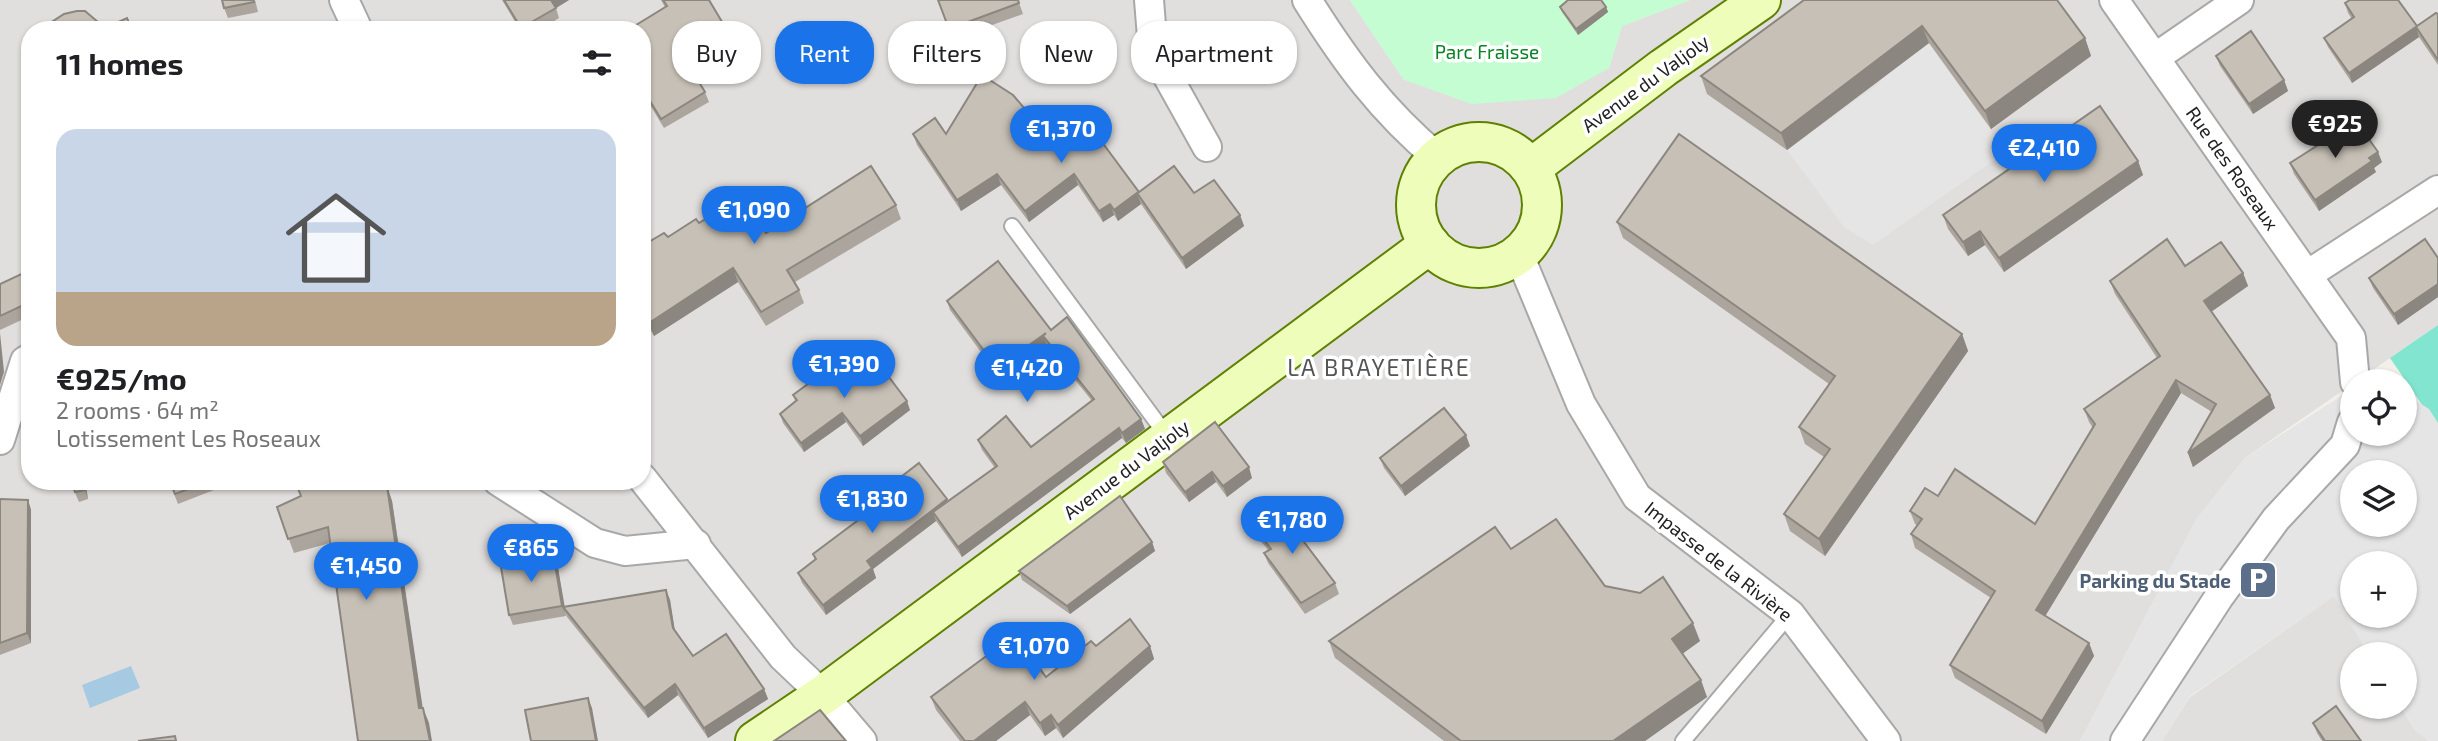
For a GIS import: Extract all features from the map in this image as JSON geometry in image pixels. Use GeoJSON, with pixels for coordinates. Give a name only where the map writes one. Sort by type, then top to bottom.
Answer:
{"type":"FeatureCollection","features":[{"type":"Feature","properties":{"kind":"main road","name":"Avenue du Valjoly"},"geometry":{"type":"LineString","coordinates":[[1531,168],[1663,68],[1760,0]]}},
{"type":"Feature","properties":{"kind":"main road"},"geometry":{"type":"LineString","coordinates":[[1478,142],[1499,146],[1518,156],[1531,168],[1541,189],[1543,207],[1540,225],[1532,241],[1519,255],[1502,265],[1482,269],[1453,262],[1430,244],[1420,228],[1416,209],[1418,190],[1425,173],[1438,158],[1456,147],[1478,142]]}},
{"type":"Feature","properties":{"kind":"main road","name":"Avenue du Valjoly"},"geometry":{"type":"LineString","coordinates":[[755,741],[823,695],[1430,244]]}},
{"type":"Feature","properties":{"kind":"street"},"geometry":{"type":"LineString","coordinates":[[344,0],[354,21]]}},
{"type":"Feature","properties":{"kind":"street"},"geometry":{"type":"LineString","coordinates":[[1149,0],[1153,50],[1207,147]]}},
{"type":"Feature","properties":{"kind":"street"},"geometry":{"type":"LineString","coordinates":[[1307,0],[1348,67],[1410,134],[1438,158]]}},
{"type":"Feature","properties":{"kind":"street","name":"Rue des Roseaux"},"geometry":{"type":"LineString","coordinates":[[2114,0],[2351,338],[2355,369]]}},
{"type":"Feature","properties":{"kind":"street"},"geometry":{"type":"LineString","coordinates":[[2156,57],[2239,0]]}},
{"type":"Feature","properties":{"kind":"street"},"geometry":{"type":"LineString","coordinates":[[2308,275],[2438,190]]}},
{"type":"Feature","properties":{"kind":"street","name":"Impasse de la Rivière"},"geometry":{"type":"LineString","coordinates":[[1519,255],[1533,295],[1581,404],[1637,497],[1790,614],[1875,737]]}},
{"type":"Feature","properties":{"kind":"street"},"geometry":{"type":"LineString","coordinates":[[0,440],[21,374]]}},
{"type":"Feature","properties":{"kind":"street"},"geometry":{"type":"LineString","coordinates":[[2125,741],[2227,585],[2276,519],[2345,446]]}},
{"type":"Feature","properties":{"kind":"street"},"geometry":{"type":"LineString","coordinates":[[651,489],[783,657],[823,695],[862,741]]}},
{"type":"Feature","properties":{"kind":"street"},"geometry":{"type":"LineString","coordinates":[[512,490],[595,543],[625,551],[696,544]]}},
{"type":"Feature","properties":{"kind":"lane"},"geometry":{"type":"LineString","coordinates":[[1012,226],[1168,437]]}},
{"type":"Feature","properties":{"kind":"lane"},"geometry":{"type":"LineString","coordinates":[[1683,741],[1790,614]]}},
{"type":"Feature","properties":{"kind":"shaded area"},"geometry":{"type":"Polygon","coordinates":[[[0,0],[1350,0],[1404,80],[1609,68],[1622,26],[1690,0],[2438,0],[2438,325],[2374,369],[2340,369],[2340,393],[2245,458],[2196,520],[2080,741],[0,741],[0,0]]]}},
{"type":"Feature","properties":{"kind":"shaded area"},"geometry":{"type":"Polygon","coordinates":[[[1929,43],[2006,152],[1873,245],[1844,227],[1787,150],[1881,82],[1878,78],[1929,43]]]}},
{"type":"Feature","properties":{"kind":"shaded area","name":"Parking du Stade"},"geometry":{"type":"Polygon","coordinates":[[[2340,397],[2340,446],[2417,446],[2417,402],[2429,409],[2438,423],[2438,741],[2428,741],[2414,729],[2408,719],[2417,719],[2417,642],[2362,642],[2353,628],[2417,628],[2417,551],[2340,551],[2340,606],[2334,596],[2189,697],[2162,741],[2080,741],[2196,520],[2245,458],[2340,397]]]}},
{"type":"Feature","properties":{"kind":"shaded area"},"geometry":{"type":"Polygon","coordinates":[[[2334,596],[2340,606],[2340,628],[2353,628],[2362,642],[2340,642],[2340,719],[2408,719],[2414,729],[2429,741],[2162,741],[2189,698],[2334,596]]]}},
{"type":"Feature","properties":{"kind":"green space","name":"Parc Fraisse"},"geometry":{"type":"Polygon","coordinates":[[[1350,0],[1690,0],[1622,26],[1609,68],[1556,98],[1472,104],[1404,80],[1350,0]]]}},
{"type":"Feature","properties":{"kind":"green space"},"geometry":{"type":"Polygon","coordinates":[[[2438,325],[2438,428],[2417,397],[2417,369],[2398,369],[2390,358],[2438,325]]]}},
{"type":"Feature","properties":{"kind":"water"},"geometry":{"type":"Polygon","coordinates":[[[131,666],[140,688],[90,708],[82,685],[131,666]]]}},
{"type":"Feature","properties":{"kind":"building"},"geometry":{"type":"Polygon","coordinates":[[[222,0],[253,0],[254,2],[224,8],[222,0]]]}},
{"type":"Feature","properties":{"kind":"building"},"geometry":{"type":"Polygon","coordinates":[[[504,0],[551,0],[556,8],[533,21],[517,21],[504,0]]]}},
{"type":"Feature","properties":{"kind":"building"},"geometry":{"type":"Polygon","coordinates":[[[663,0],[709,0],[722,21],[672,21],[672,84],[700,84],[705,92],[661,119],[651,103],[651,21],[643,21],[667,6],[663,0]]]}},
{"type":"Feature","properties":{"kind":"building"},"geometry":{"type":"Polygon","coordinates":[[[938,0],[1018,0],[1019,3],[971,21],[946,21],[938,0]]]}},
{"type":"Feature","properties":{"kind":"building"},"geometry":{"type":"Polygon","coordinates":[[[1568,0],[1601,0],[1606,7],[1576,29],[1560,7],[1568,0]]]}},
{"type":"Feature","properties":{"kind":"building"},"geometry":{"type":"Polygon","coordinates":[[[1804,0],[2057,0],[2085,38],[1985,111],[1922,26],[1781,133],[1701,76],[1804,0]]]}},
{"type":"Feature","properties":{"kind":"building"},"geometry":{"type":"Polygon","coordinates":[[[2350,0],[2398,0],[2417,26],[2438,14],[2438,60],[2416,27],[2349,73],[2324,38],[2354,17],[2345,3],[2350,0]]]}},
{"type":"Feature","properties":{"kind":"building"},"geometry":{"type":"Polygon","coordinates":[[[85,11],[97,21],[53,21],[64,14],[85,11]]]}},
{"type":"Feature","properties":{"kind":"building"},"geometry":{"type":"Polygon","coordinates":[[[2251,31],[2284,80],[2249,104],[2216,56],[2251,31]]]}},
{"type":"Feature","properties":{"kind":"building"},"geometry":{"type":"Polygon","coordinates":[[[977,84],[996,84],[1013,95],[1036,122],[1069,109],[1090,138],[1096,134],[1139,192],[1174,166],[1194,193],[1214,180],[1240,215],[1182,258],[1137,193],[1114,210],[1110,204],[1099,211],[1074,174],[1025,211],[997,174],[957,200],[913,134],[935,118],[946,134],[977,84]]]}},
{"type":"Feature","properties":{"kind":"building"},"geometry":{"type":"Polygon","coordinates":[[[2100,106],[2138,161],[1999,258],[1980,231],[1963,242],[1943,215],[2100,106]]]}},
{"type":"Feature","properties":{"kind":"building"},"geometry":{"type":"Polygon","coordinates":[[[2356,121],[2378,152],[2369,158],[2372,161],[2315,200],[2290,163],[2356,121]]]}},
{"type":"Feature","properties":{"kind":"building"},"geometry":{"type":"Polygon","coordinates":[[[1679,134],[1962,334],[1819,539],[1784,514],[1830,449],[1799,427],[1835,376],[1617,222],[1679,134]]]}},
{"type":"Feature","properties":{"kind":"building"},"geometry":{"type":"Polygon","coordinates":[[[871,166],[896,205],[787,270],[799,290],[761,312],[733,268],[651,322],[651,241],[664,233],[668,237],[696,219],[699,223],[743,196],[766,233],[871,166]]]}},
{"type":"Feature","properties":{"kind":"building"},"geometry":{"type":"Polygon","coordinates":[[[2167,239],[2185,266],[2221,242],[2243,273],[2204,301],[2270,395],[2188,453],[2216,404],[2176,380],[2036,610],[2089,643],[2042,721],[1950,665],[1995,591],[1911,534],[1922,519],[1910,511],[1925,488],[1938,496],[1955,469],[2035,524],[2095,424],[2084,409],[2160,356],[2110,281],[2167,239]]]}},
{"type":"Feature","properties":{"kind":"building"},"geometry":{"type":"Polygon","coordinates":[[[2425,239],[2438,258],[2438,284],[2394,314],[2369,278],[2425,239]]]}},
{"type":"Feature","properties":{"kind":"building"},"geometry":{"type":"Polygon","coordinates":[[[998,261],[1051,330],[1067,317],[1141,419],[1122,433],[1119,428],[958,547],[933,512],[997,466],[978,440],[1006,416],[1031,447],[1094,399],[1043,336],[1046,333],[997,368],[947,301],[998,261]]]}},
{"type":"Feature","properties":{"kind":"building"},"geometry":{"type":"Polygon","coordinates":[[[21,274],[21,306],[0,316],[0,284],[21,274]]]}},
{"type":"Feature","properties":{"kind":"building"},"geometry":{"type":"Polygon","coordinates":[[[842,359],[856,376],[876,360],[907,401],[860,436],[842,413],[801,443],[780,414],[797,400],[793,395],[842,359]]]}},
{"type":"Feature","properties":{"kind":"building"},"geometry":{"type":"Polygon","coordinates":[[[1444,408],[1466,435],[1401,486],[1380,458],[1444,408]]]}},
{"type":"Feature","properties":{"kind":"building"},"geometry":{"type":"Polygon","coordinates":[[[1215,422],[1249,467],[1223,486],[1212,472],[1185,492],[1163,462],[1215,422]]]}},
{"type":"Feature","properties":{"kind":"building"},"geometry":{"type":"Polygon","coordinates":[[[919,463],[947,499],[867,561],[872,568],[823,605],[798,573],[816,559],[813,554],[877,506],[892,492],[888,487],[919,463]]]}},
{"type":"Feature","properties":{"kind":"building"},"geometry":{"type":"Polygon","coordinates":[[[299,490],[388,490],[419,708],[423,708],[430,741],[358,741],[328,527],[288,539],[277,507],[301,496],[299,490]]]}},
{"type":"Feature","properties":{"kind":"building"},"geometry":{"type":"Polygon","coordinates":[[[1120,496],[1152,542],[1067,606],[1019,571],[1120,496]]]}},
{"type":"Feature","properties":{"kind":"building"},"geometry":{"type":"Polygon","coordinates":[[[0,499],[28,500],[27,633],[0,643],[0,499]]]}},
{"type":"Feature","properties":{"kind":"building"},"geometry":{"type":"Polygon","coordinates":[[[1276,505],[1335,583],[1301,603],[1264,553],[1271,549],[1252,524],[1276,505]]]}},
{"type":"Feature","properties":{"kind":"building"},"geometry":{"type":"Polygon","coordinates":[[[1556,519],[1605,586],[1640,593],[1663,577],[1693,623],[1672,639],[1701,680],[1613,741],[1461,741],[1329,641],[1495,527],[1511,549],[1556,519]]]}},
{"type":"Feature","properties":{"kind":"building"},"geometry":{"type":"Polygon","coordinates":[[[553,552],[562,606],[509,615],[500,561],[553,552]]]}},
{"type":"Feature","properties":{"kind":"building"},"geometry":{"type":"Polygon","coordinates":[[[666,590],[673,628],[693,656],[726,634],[764,689],[704,728],[675,684],[644,708],[563,607],[666,590]]]}},
{"type":"Feature","properties":{"kind":"building"},"geometry":{"type":"Polygon","coordinates":[[[1130,619],[1150,646],[1058,725],[1051,715],[1040,723],[1025,702],[974,741],[965,741],[931,697],[989,654],[986,648],[1011,630],[1046,677],[1091,641],[1096,646],[1130,619]]]}},
{"type":"Feature","properties":{"kind":"building"},"geometry":{"type":"Polygon","coordinates":[[[588,698],[596,741],[531,741],[525,710],[588,698]]]}},
{"type":"Feature","properties":{"kind":"building"},"geometry":{"type":"Polygon","coordinates":[[[2336,706],[2340,712],[2340,719],[2345,719],[2361,741],[2325,741],[2313,723],[2336,706]]]}},
{"type":"Feature","properties":{"kind":"building"},"geometry":{"type":"Polygon","coordinates":[[[820,710],[846,741],[774,741],[820,710]]]}},
{"type":"Feature","properties":{"kind":"building"},"geometry":{"type":"Polygon","coordinates":[[[175,736],[176,741],[138,741],[175,736]]]}},
{"type":"Feature","properties":{"kind":"place","name":"Parking du Stade"},"geometry":{"type":"Point","coordinates":[2258,580]}},
{"type":"Feature","properties":{"kind":"district","name":"LA BRAYETIÈRE"},"geometry":{"type":"Point","coordinates":[1379,367]}}]}
